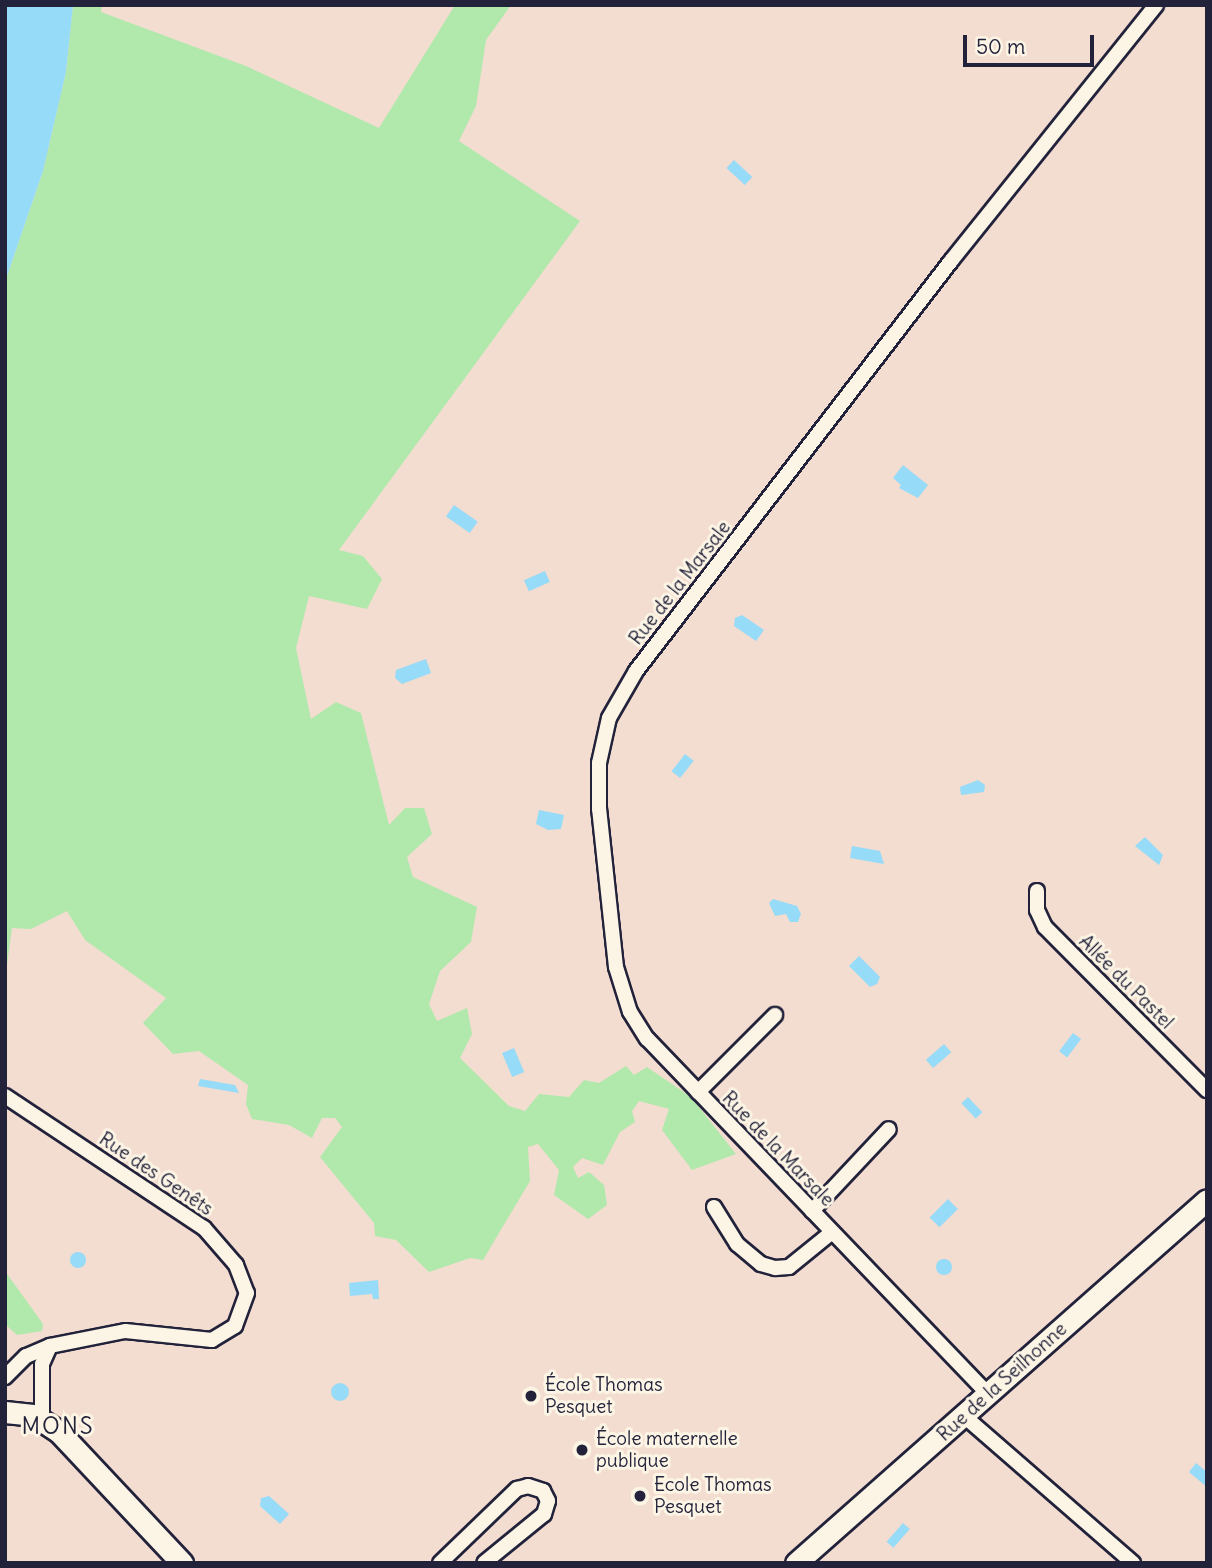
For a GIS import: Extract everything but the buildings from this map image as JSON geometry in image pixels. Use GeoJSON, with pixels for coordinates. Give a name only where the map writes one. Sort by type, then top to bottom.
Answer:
{"type":"FeatureCollection","features":[{"type":"Feature","properties":{"kind":"street","name":"Rue de la Marsale"},"geometry":{"type":"LineString","coordinates":[[988,1394],[698,1093],[648,1039],[630,1012],[616,967],[597,785],[609,719],[636,671],[951,261],[1156,5]]}},
{"type":"Feature","properties":{"kind":"street","name":"Allée du Pastel"},"geometry":{"type":"LineString","coordinates":[[1037,891],[1037,909],[1045,927],[1207,1090]]}},
{"type":"Feature","properties":{"kind":"street"},"geometry":{"type":"LineString","coordinates":[[698,1093],[775,1015]]}},
{"type":"Feature","properties":{"kind":"street","name":"Rue des Genêts"},"geometry":{"type":"LineString","coordinates":[[5,1096],[204,1228],[228,1254],[246,1285],[241,1319],[228,1333],[212,1340],[138,1330],[50,1346],[26,1356],[5,1377]]}},
{"type":"Feature","properties":{"kind":"street"},"geometry":{"type":"LineString","coordinates":[[811,1210],[889,1129]]}},
{"type":"Feature","properties":{"kind":"street","name":"Rue de la Seilhonne"},"geometry":{"type":"LineString","coordinates":[[796,1563],[1207,1200]]}},
{"type":"Feature","properties":{"kind":"street","name":"Rue de la Marsale"},"geometry":{"type":"LineString","coordinates":[[714,1206],[737,1244],[761,1264],[775,1268],[789,1267],[832,1232]]}},
{"type":"Feature","properties":{"kind":"street"},"geometry":{"type":"LineString","coordinates":[[42,1420],[42,1364],[50,1346]]}},
{"type":"Feature","properties":{"kind":"street"},"geometry":{"type":"LineString","coordinates":[[5,1412],[42,1420],[182,1563]]}},
{"type":"Feature","properties":{"kind":"street"},"geometry":{"type":"LineString","coordinates":[[964,1416],[1133,1563]]}},
{"type":"Feature","properties":{"kind":"street"},"geometry":{"type":"LineString","coordinates":[[440,1563],[517,1489],[528,1486],[543,1491],[548,1501],[544,1514],[484,1563]]}},
{"type":"Feature","properties":{"kind":"green space"},"geometry":{"type":"Polygon","coordinates":[[[73,5],[102,5],[101,12],[246,66],[379,128],[455,5],[511,5],[486,40],[476,106],[459,141],[580,221],[339,550],[363,556],[382,579],[367,609],[309,596],[296,648],[311,719],[336,702],[361,713],[389,825],[405,808],[424,808],[432,834],[407,857],[413,877],[477,907],[471,942],[440,971],[429,1004],[437,1021],[467,1008],[472,1034],[460,1058],[509,1106],[525,1111],[539,1094],[569,1097],[584,1080],[599,1083],[626,1066],[634,1075],[647,1067],[691,1097],[736,1154],[692,1170],[662,1130],[669,1109],[639,1101],[632,1111],[635,1122],[620,1132],[603,1165],[582,1158],[573,1167],[578,1178],[589,1172],[604,1185],[607,1205],[588,1219],[554,1195],[559,1170],[538,1144],[528,1147],[530,1181],[483,1260],[470,1258],[429,1272],[396,1240],[375,1236],[374,1223],[320,1157],[342,1127],[335,1118],[322,1118],[312,1138],[289,1125],[252,1119],[246,1104],[248,1085],[199,1051],[173,1054],[143,1023],[166,998],[85,940],[67,911],[31,929],[12,928],[5,980],[5,282],[43,171],[66,72],[73,5]]]}},
{"type":"Feature","properties":{"kind":"green space"},"geometry":{"type":"Polygon","coordinates":[[[5,1271],[43,1324],[42,1331],[17,1335],[5,1324],[5,1271]]]}},
{"type":"Feature","properties":{"kind":"water"},"geometry":{"type":"Polygon","coordinates":[[[5,5],[73,5],[66,72],[43,171],[5,282],[5,5]]]}},
{"type":"Feature","properties":{"kind":"water"},"geometry":{"type":"Polygon","coordinates":[[[734,160],[752,177],[745,185],[726,168],[734,160]]]}},
{"type":"Feature","properties":{"kind":"water"},"geometry":{"type":"Polygon","coordinates":[[[903,465],[928,485],[918,498],[899,488],[901,485],[893,478],[903,465]]]}},
{"type":"Feature","properties":{"kind":"water"},"geometry":{"type":"Polygon","coordinates":[[[454,505],[478,522],[470,533],[446,516],[454,505]]]}},
{"type":"Feature","properties":{"kind":"water"},"geometry":{"type":"Polygon","coordinates":[[[545,571],[550,582],[529,591],[524,580],[545,571]]]}},
{"type":"Feature","properties":{"kind":"water"},"geometry":{"type":"Polygon","coordinates":[[[742,615],[764,630],[756,641],[734,626],[735,618],[742,615]]]}},
{"type":"Feature","properties":{"kind":"water"},"geometry":{"type":"Polygon","coordinates":[[[426,659],[431,673],[402,684],[395,678],[396,670],[426,659]]]}},
{"type":"Feature","properties":{"kind":"water"},"geometry":{"type":"Polygon","coordinates":[[[685,754],[694,761],[680,778],[671,771],[685,754]]]}},
{"type":"Feature","properties":{"kind":"water"},"geometry":{"type":"Polygon","coordinates":[[[978,780],[985,785],[984,792],[961,795],[960,787],[978,780]]]}},
{"type":"Feature","properties":{"kind":"water"},"geometry":{"type":"Polygon","coordinates":[[[539,810],[564,815],[561,829],[548,830],[536,824],[539,810]]]}},
{"type":"Feature","properties":{"kind":"water"},"geometry":{"type":"Polygon","coordinates":[[[1145,837],[1163,855],[1159,865],[1135,846],[1145,837]]]}},
{"type":"Feature","properties":{"kind":"water"},"geometry":{"type":"Polygon","coordinates":[[[852,846],[880,851],[884,864],[850,858],[852,846]]]}},
{"type":"Feature","properties":{"kind":"water"},"geometry":{"type":"Polygon","coordinates":[[[773,899],[797,906],[801,914],[798,922],[790,922],[786,914],[775,916],[769,903],[773,899]]]}},
{"type":"Feature","properties":{"kind":"water"},"geometry":{"type":"Polygon","coordinates":[[[859,956],[880,977],[877,984],[870,987],[849,966],[859,956]]]}},
{"type":"Feature","properties":{"kind":"water"},"geometry":{"type":"Polygon","coordinates":[[[1073,1033],[1081,1039],[1067,1057],[1059,1051],[1073,1033]]]}},
{"type":"Feature","properties":{"kind":"water"},"geometry":{"type":"Polygon","coordinates":[[[944,1044],[951,1052],[933,1068],[926,1060],[944,1044]]]}},
{"type":"Feature","properties":{"kind":"water"},"geometry":{"type":"Polygon","coordinates":[[[514,1048],[524,1072],[512,1077],[502,1053],[514,1048]]]}},
{"type":"Feature","properties":{"kind":"water"},"geometry":{"type":"Polygon","coordinates":[[[200,1079],[235,1085],[239,1093],[198,1086],[200,1079]]]}},
{"type":"Feature","properties":{"kind":"water"},"geometry":{"type":"Polygon","coordinates":[[[968,1097],[982,1112],[976,1118],[961,1103],[968,1097]]]}},
{"type":"Feature","properties":{"kind":"water"},"geometry":{"type":"Polygon","coordinates":[[[948,1199],[958,1209],[940,1227],[930,1217],[948,1199]]]}},
{"type":"Feature","properties":{"kind":"water"},"geometry":{"type":"Polygon","coordinates":[[[75,1252],[81,1252],[86,1260],[84,1266],[75,1268],[70,1263],[70,1257],[75,1252]]]}},
{"type":"Feature","properties":{"kind":"water"},"geometry":{"type":"Polygon","coordinates":[[[941,1259],[947,1259],[952,1267],[950,1273],[941,1275],[936,1270],[936,1264],[941,1259]]]}},
{"type":"Feature","properties":{"kind":"water"},"geometry":{"type":"Polygon","coordinates":[[[378,1280],[379,1299],[373,1299],[372,1294],[350,1296],[349,1283],[378,1280]]]}},
{"type":"Feature","properties":{"kind":"water"},"geometry":{"type":"Polygon","coordinates":[[[336,1383],[344,1383],[349,1392],[347,1399],[336,1401],[331,1396],[331,1388],[336,1383]]]}},
{"type":"Feature","properties":{"kind":"water"},"geometry":{"type":"Polygon","coordinates":[[[1196,1463],[1207,1472],[1207,1487],[1189,1472],[1196,1463]]]}},
{"type":"Feature","properties":{"kind":"water"},"geometry":{"type":"Polygon","coordinates":[[[269,1496],[289,1514],[280,1524],[260,1506],[261,1498],[269,1496]]]}},
{"type":"Feature","properties":{"kind":"water"},"geometry":{"type":"Polygon","coordinates":[[[903,1523],[910,1529],[893,1548],[887,1542],[903,1523]]]}},
{"type":"Feature","properties":{"kind":"place","name":"École Thomas Pesquet"},"geometry":{"type":"Point","coordinates":[531,1396]}},
{"type":"Feature","properties":{"kind":"place","name":"École maternelle publique"},"geometry":{"type":"Point","coordinates":[582,1450]}},
{"type":"Feature","properties":{"kind":"place","name":"Ecole Thomas Pesquet"},"geometry":{"type":"Point","coordinates":[640,1496]}},
{"type":"Feature","properties":{"kind":"district","name":"MONS"},"geometry":{"type":"Point","coordinates":[58,1426]}}]}
